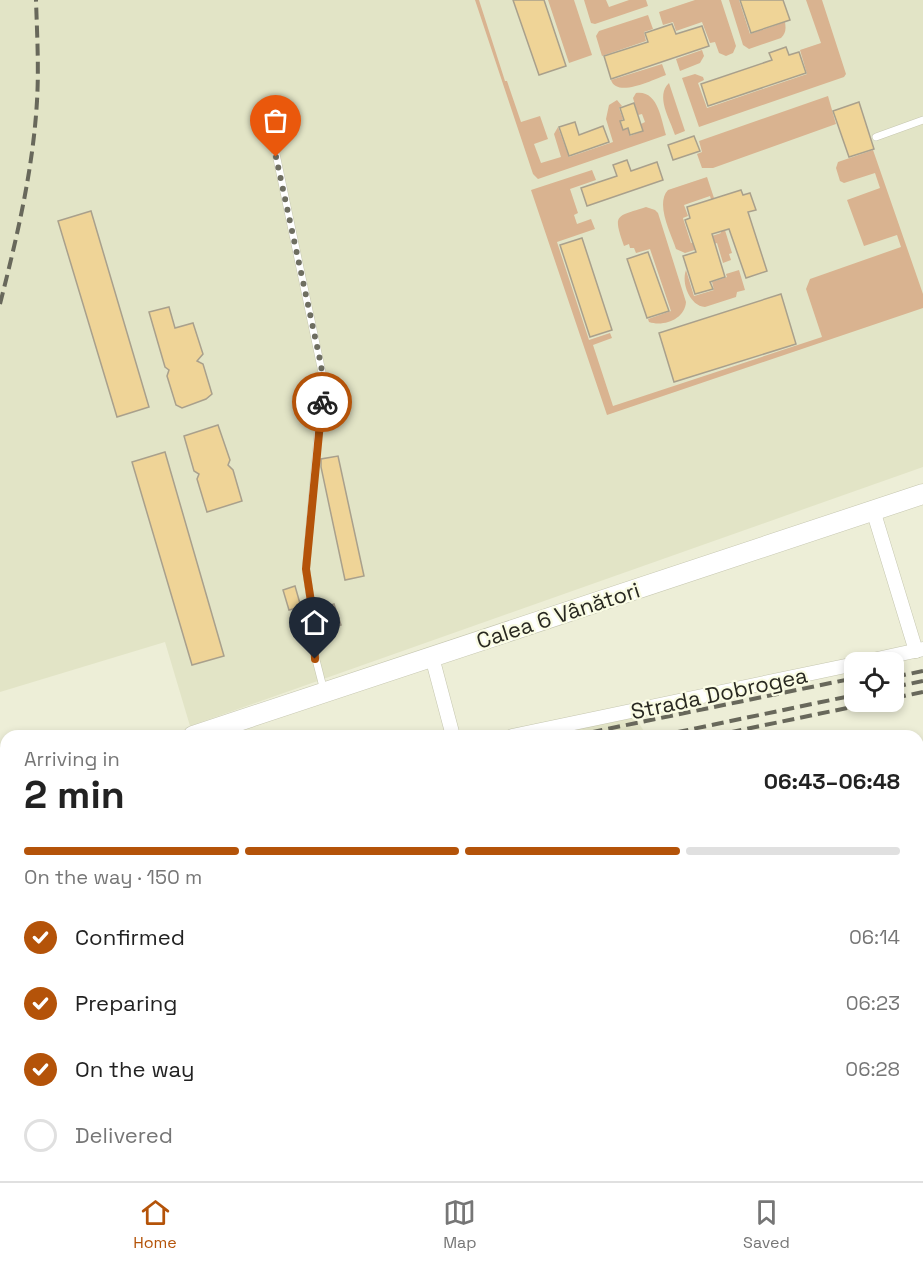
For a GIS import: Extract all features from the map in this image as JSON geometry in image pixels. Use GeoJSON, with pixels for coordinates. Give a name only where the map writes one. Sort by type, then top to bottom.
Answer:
{"type":"FeatureCollection","features":[{"type":"Feature","properties":{"kind":"main road","name":"Calea 6 Vânători"},"geometry":{"type":"LineString","coordinates":[[211,730],[923,494]]}},
{"type":"Feature","properties":{"kind":"street"},"geometry":{"type":"LineString","coordinates":[[873,510],[920,650]]}},
{"type":"Feature","properties":{"kind":"street","name":"Strada Dobrogea"},"geometry":{"type":"LineString","coordinates":[[904,653],[920,650]]}},
{"type":"Feature","properties":{"kind":"street"},"geometry":{"type":"LineString","coordinates":[[432,657],[451,730]]}},
{"type":"Feature","properties":{"kind":"street","name":"Strada Dobrogea"},"geometry":{"type":"LineString","coordinates":[[540,730],[844,666]]}},
{"type":"Feature","properties":{"kind":"lane"},"geometry":{"type":"LineString","coordinates":[[876,137],[923,120]]}},
{"type":"Feature","properties":{"kind":"lane"},"geometry":{"type":"LineString","coordinates":[[272,135],[323,377],[306,569],[313,615],[314,652],[325,693]]}},
{"type":"Feature","properties":{"kind":"shaded area"},"geometry":{"type":"Polygon","coordinates":[[[0,0],[923,0],[923,467],[190,726],[165,642],[0,692],[0,0]]]}},
{"type":"Feature","properties":{"kind":"shaded area"},"geometry":{"type":"Polygon","coordinates":[[[475,0],[479,0],[521,122],[540,116],[548,139],[534,144],[541,163],[561,157],[554,134],[558,127],[569,157],[613,142],[606,119],[609,105],[617,100],[622,106],[619,108],[623,119],[620,121],[623,130],[628,129],[630,136],[643,131],[641,124],[645,122],[642,114],[638,115],[633,98],[636,93],[643,93],[654,101],[666,135],[538,179],[533,174],[475,0]]]}},
{"type":"Feature","properties":{"kind":"shaded area"},"geometry":{"type":"Polygon","coordinates":[[[548,0],[574,0],[592,55],[569,63],[548,0]]]}},
{"type":"Feature","properties":{"kind":"shaded area"},"geometry":{"type":"Polygon","coordinates":[[[584,0],[606,0],[609,7],[629,0],[646,0],[648,6],[595,24],[591,23],[584,0]]]}},
{"type":"Feature","properties":{"kind":"shaded area"},"geometry":{"type":"Polygon","coordinates":[[[695,0],[721,0],[736,46],[733,53],[726,56],[719,53],[715,42],[710,43],[702,22],[676,31],[673,22],[663,25],[659,12],[695,0]]]}},
{"type":"Feature","properties":{"kind":"shaded area"},"geometry":{"type":"Polygon","coordinates":[[[729,0],[739,0],[750,34],[785,22],[784,34],[781,38],[749,49],[743,45],[729,0]]]}},
{"type":"Feature","properties":{"kind":"shaded area"},"geometry":{"type":"Polygon","coordinates":[[[806,0],[822,0],[846,74],[844,77],[699,127],[682,78],[695,74],[703,77],[704,80],[698,83],[707,108],[807,74],[800,50],[821,43],[806,0]]]}},
{"type":"Feature","properties":{"kind":"shaded area"},"geometry":{"type":"Polygon","coordinates":[[[648,15],[653,29],[644,32],[646,41],[602,56],[596,36],[599,31],[648,15]]]}},
{"type":"Feature","properties":{"kind":"shaded area"},"geometry":{"type":"Polygon","coordinates":[[[702,50],[704,56],[700,63],[680,71],[676,59],[702,50]]]}},
{"type":"Feature","properties":{"kind":"shaded area"},"geometry":{"type":"Polygon","coordinates":[[[662,64],[666,75],[644,84],[620,88],[611,80],[662,64]]]}},
{"type":"Feature","properties":{"kind":"shaded area"},"geometry":{"type":"Polygon","coordinates":[[[669,83],[685,131],[675,135],[663,101],[665,88],[669,83]]]}},
{"type":"Feature","properties":{"kind":"shaded area"},"geometry":{"type":"Polygon","coordinates":[[[828,96],[836,124],[713,168],[702,168],[697,154],[702,152],[699,141],[828,96]]]}},
{"type":"Feature","properties":{"kind":"shaded area"},"geometry":{"type":"Polygon","coordinates":[[[873,150],[923,294],[923,308],[607,415],[531,190],[592,170],[596,180],[570,189],[578,213],[574,215],[577,224],[591,219],[595,229],[557,242],[589,340],[610,333],[612,338],[593,345],[613,406],[822,337],[806,289],[810,279],[901,247],[897,235],[864,246],[847,200],[880,188],[875,173],[844,183],[840,181],[836,168],[838,162],[873,150]]]}},
{"type":"Feature","properties":{"kind":"shaded area"},"geometry":{"type":"Polygon","coordinates":[[[707,177],[716,204],[713,205],[710,196],[684,205],[688,216],[683,218],[691,243],[721,233],[715,216],[720,214],[732,253],[729,254],[731,260],[723,263],[717,243],[685,253],[676,249],[664,211],[664,196],[668,190],[707,177]]]}},
{"type":"Feature","properties":{"kind":"shaded area"},"geometry":{"type":"Polygon","coordinates":[[[646,207],[658,213],[686,302],[685,308],[678,317],[661,323],[649,322],[648,319],[671,311],[650,249],[636,253],[629,244],[624,246],[618,228],[619,218],[623,215],[646,207]]]}},
{"type":"Feature","properties":{"kind":"shaded area"},"geometry":{"type":"Polygon","coordinates":[[[686,270],[694,296],[714,290],[712,282],[739,270],[745,290],[737,292],[736,297],[705,307],[700,306],[688,293],[685,281],[686,270]]]}},
{"type":"Feature","properties":{"kind":"shaded area"},"geometry":{"type":"Polygon","coordinates":[[[633,714],[643,730],[564,730],[633,714]]]}},
{"type":"Feature","properties":{"kind":"building"},"geometry":{"type":"Polygon","coordinates":[[[513,0],[544,0],[566,66],[539,75],[513,0]]]}},
{"type":"Feature","properties":{"kind":"building"},"geometry":{"type":"Polygon","coordinates":[[[740,0],[783,0],[790,20],[751,33],[740,0]]]}},
{"type":"Feature","properties":{"kind":"building"},"geometry":{"type":"Polygon","coordinates":[[[672,24],[676,34],[702,26],[709,46],[611,79],[604,56],[648,42],[645,33],[672,24]]]}},
{"type":"Feature","properties":{"kind":"building"},"geometry":{"type":"Polygon","coordinates":[[[786,47],[789,55],[799,52],[806,73],[708,106],[701,84],[772,60],[769,53],[786,47]]]}},
{"type":"Feature","properties":{"kind":"building"},"geometry":{"type":"Polygon","coordinates":[[[859,102],[874,149],[849,157],[833,111],[859,102]]]}},
{"type":"Feature","properties":{"kind":"building"},"geometry":{"type":"Polygon","coordinates":[[[634,103],[643,131],[630,135],[628,128],[623,130],[620,121],[624,120],[620,108],[634,103]]]}},
{"type":"Feature","properties":{"kind":"building"},"geometry":{"type":"Polygon","coordinates":[[[575,122],[579,135],[603,126],[609,142],[569,156],[559,127],[575,122]]]}},
{"type":"Feature","properties":{"kind":"building"},"geometry":{"type":"Polygon","coordinates":[[[694,136],[700,151],[673,160],[668,145],[694,136]]]}},
{"type":"Feature","properties":{"kind":"building"},"geometry":{"type":"Polygon","coordinates":[[[627,160],[631,171],[657,162],[663,180],[587,206],[581,188],[617,176],[613,165],[627,160]]]}},
{"type":"Feature","properties":{"kind":"building"},"geometry":{"type":"Polygon","coordinates":[[[741,190],[743,195],[750,193],[756,210],[748,212],[767,271],[746,278],[729,229],[712,234],[725,277],[710,282],[713,289],[695,294],[683,256],[696,252],[685,220],[690,218],[687,207],[741,190]]]}},
{"type":"Feature","properties":{"kind":"building"},"geometry":{"type":"Polygon","coordinates":[[[91,211],[149,407],[117,417],[58,221],[91,211]]]}},
{"type":"Feature","properties":{"kind":"building"},"geometry":{"type":"Polygon","coordinates":[[[582,238],[612,330],[590,337],[560,245],[582,238]]]}},
{"type":"Feature","properties":{"kind":"building"},"geometry":{"type":"Polygon","coordinates":[[[648,252],[669,311],[647,318],[627,259],[648,252]]]}},
{"type":"Feature","properties":{"kind":"building"},"geometry":{"type":"Polygon","coordinates":[[[781,294],[796,344],[674,382],[659,333],[781,294]]]}},
{"type":"Feature","properties":{"kind":"building"},"geometry":{"type":"Polygon","coordinates":[[[169,307],[175,328],[193,323],[203,354],[197,361],[203,364],[212,394],[206,399],[182,408],[176,405],[167,376],[169,370],[165,367],[149,312],[169,307]]]}},
{"type":"Feature","properties":{"kind":"building"},"geometry":{"type":"Polygon","coordinates":[[[218,425],[230,460],[228,465],[233,470],[242,501],[207,512],[197,479],[199,474],[194,471],[184,436],[218,425]]]}},
{"type":"Feature","properties":{"kind":"building"},"geometry":{"type":"Polygon","coordinates":[[[165,452],[224,656],[192,665],[132,462],[165,452]]]}},
{"type":"Feature","properties":{"kind":"building"},"geometry":{"type":"Polygon","coordinates":[[[338,456],[364,576],[345,580],[321,467],[321,459],[338,456]]]}},
{"type":"Feature","properties":{"kind":"building"},"geometry":{"type":"Polygon","coordinates":[[[295,586],[301,607],[289,610],[283,590],[295,586]]]}},
{"type":"Feature","properties":{"kind":"building"},"geometry":{"type":"Polygon","coordinates":[[[334,604],[341,625],[324,630],[318,609],[334,604]]]}},
{"type":"Feature","properties":{"kind":"railway"},"geometry":{"type":"LineString","coordinates":[[0,304],[23,203],[35,127],[38,76],[36,0]]}},
{"type":"Feature","properties":{"kind":"railway"},"geometry":{"type":"LineString","coordinates":[[904,675],[923,671]]}},
{"type":"Feature","properties":{"kind":"railway"},"geometry":{"type":"LineString","coordinates":[[602,730],[844,680]]}},
{"type":"Feature","properties":{"kind":"railway"},"geometry":{"type":"LineString","coordinates":[[904,685],[923,681]]}},
{"type":"Feature","properties":{"kind":"railway"},"geometry":{"type":"LineString","coordinates":[[904,696],[923,692]]}},
{"type":"Feature","properties":{"kind":"railway"},"geometry":{"type":"LineString","coordinates":[[688,730],[844,697]]}},
{"type":"Feature","properties":{"kind":"railway"},"geometry":{"type":"LineString","coordinates":[[741,730],[844,709]]}},
{"type":"Feature","properties":{"kind":"way so far"},"geometry":{"type":"LineString","coordinates":[[276,157],[320,360],[323,377],[322,402]]}},
{"type":"Feature","properties":{"kind":"route"},"geometry":{"type":"LineString","coordinates":[[315,659],[312,605],[306,569],[322,402]]}}]}
